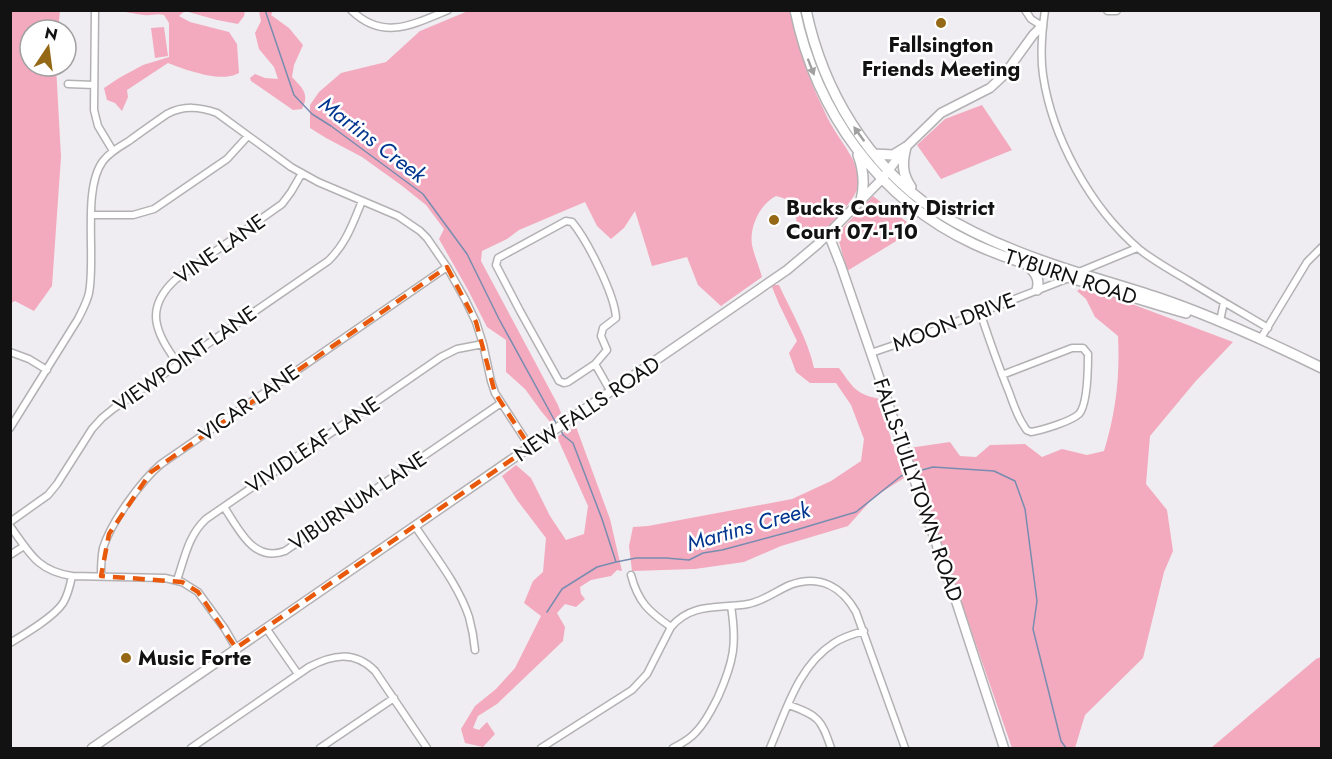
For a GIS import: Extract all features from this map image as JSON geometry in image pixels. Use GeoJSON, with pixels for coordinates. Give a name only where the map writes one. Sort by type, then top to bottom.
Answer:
{"type":"FeatureCollection","features":[{"type":"Feature","properties":{"kind":"main road","name":"TYBURN ROAD"},"geometry":{"type":"LineString","coordinates":[[795,10],[815,78],[835,118],[855,148],[882,179],[924,215],[947,230],[995,253],[1025,264],[1159,298],[1261,338],[1322,368]]}},
{"type":"Feature","properties":{"kind":"main road","name":"TYBURN ROAD"},"geometry":{"type":"LineString","coordinates":[[806,10],[814,45],[844,113],[874,154],[889,170],[922,200],[954,222],[1074,275]]}},
{"type":"Feature","properties":{"kind":"main road"},"geometry":{"type":"LineString","coordinates":[[1108,10],[1116,10]]}},
{"type":"Feature","properties":{"kind":"main road","name":"NEW FALLS ROAD"},"geometry":{"type":"LineString","coordinates":[[92,748],[787,270],[818,244],[882,179],[906,147],[941,113],[990,87],[1004,75],[1033,35],[1042,27]]}},
{"type":"Feature","properties":{"kind":"main road"},"geometry":{"type":"LineString","coordinates":[[874,154],[893,155],[906,147]]}},
{"type":"Feature","properties":{"kind":"main road"},"geometry":{"type":"LineString","coordinates":[[906,147],[903,172],[909,185],[922,200]]}},
{"type":"Feature","properties":{"kind":"main road"},"geometry":{"type":"LineString","coordinates":[[855,148],[864,175],[861,200]]}},
{"type":"Feature","properties":{"kind":"main road","name":"FALLS-TULLYTOWN ROAD"},"geometry":{"type":"LineString","coordinates":[[828,233],[956,601],[1004,748]]}},
{"type":"Feature","properties":{"kind":"main road"},"geometry":{"type":"LineString","coordinates":[[1025,264],[1038,278],[1037,290]]}},
{"type":"Feature","properties":{"kind":"street"},"geometry":{"type":"LineString","coordinates":[[95,10],[94,110],[102,134],[113,151]]}},
{"type":"Feature","properties":{"kind":"street"},"geometry":{"type":"LineString","coordinates":[[351,10],[370,24],[386,29],[402,27],[448,10]]}},
{"type":"Feature","properties":{"kind":"street"},"geometry":{"type":"LineString","coordinates":[[1025,10],[1031,19],[1042,27]]}},
{"type":"Feature","properties":{"kind":"street"},"geometry":{"type":"LineString","coordinates":[[1044,10],[1043,74],[1051,111],[1063,143],[1099,204],[1112,222],[1137,248],[1268,328]]}},
{"type":"Feature","properties":{"kind":"street"},"geometry":{"type":"LineString","coordinates":[[68,84],[94,85]]}},
{"type":"Feature","properties":{"kind":"street"},"geometry":{"type":"LineString","coordinates":[[10,428],[78,319],[88,295],[91,266],[92,198],[96,174],[113,151],[167,114],[182,108],[193,107],[217,113],[302,173],[398,216],[420,231],[447,267],[473,315],[483,344],[491,381],[501,403],[530,447]]}},
{"type":"Feature","properties":{"kind":"street"},"geometry":{"type":"LineString","coordinates":[[92,215],[134,215],[154,209],[227,159],[248,136]]}},
{"type":"Feature","properties":{"kind":"street","name":"VINE LANE"},"geometry":{"type":"LineString","coordinates":[[178,364],[157,330],[157,306],[164,292],[176,279],[282,204],[302,173]]}},
{"type":"Feature","properties":{"kind":"street","name":"VIEWPOINT LANE"},"geometry":{"type":"LineString","coordinates":[[10,524],[48,495],[92,429],[102,418],[328,261],[346,239],[362,201]]}},
{"type":"Feature","properties":{"kind":"street"},"geometry":{"type":"LineString","coordinates":[[566,221],[572,222],[588,245],[616,312],[616,318],[603,328],[601,336],[608,350],[595,364],[568,382],[559,381],[496,264],[498,258],[566,221]]}},
{"type":"Feature","properties":{"kind":"street"},"geometry":{"type":"LineString","coordinates":[[1261,338],[1307,262],[1322,247]]}},
{"type":"Feature","properties":{"kind":"street","name":"MOON DRIVE"},"geometry":{"type":"LineString","coordinates":[[871,353],[1037,290],[1137,248]]}},
{"type":"Feature","properties":{"kind":"street","name":"VICAR LANE"},"geometry":{"type":"LineString","coordinates":[[101,576],[101,559],[109,534],[135,492],[151,472],[447,267]]}},
{"type":"Feature","properties":{"kind":"street"},"geometry":{"type":"LineString","coordinates":[[1220,321],[1224,302]]}},
{"type":"Feature","properties":{"kind":"street"},"geometry":{"type":"LineString","coordinates":[[980,312],[1002,375],[1018,414],[1026,429],[1031,432],[1077,415],[1082,408],[1088,354],[1083,348],[1072,348],[1002,375]]}},
{"type":"Feature","properties":{"kind":"street","name":"VIVIDLEAF LANE"},"geometry":{"type":"LineString","coordinates":[[177,580],[189,542],[194,532],[206,519],[441,357],[457,349],[483,344]]}},
{"type":"Feature","properties":{"kind":"street"},"geometry":{"type":"LineString","coordinates":[[10,352],[29,359],[47,370]]}},
{"type":"Feature","properties":{"kind":"street"},"geometry":{"type":"LineString","coordinates":[[595,364],[611,392]]}},
{"type":"Feature","properties":{"kind":"street","name":"VIBURNUM LANE"},"geometry":{"type":"LineString","coordinates":[[224,507],[256,549],[273,555],[285,551],[501,403]]}},
{"type":"Feature","properties":{"kind":"street"},"geometry":{"type":"LineString","coordinates":[[10,524],[36,560],[52,572],[72,576],[165,578],[177,580],[192,587],[225,629],[236,648]]}},
{"type":"Feature","properties":{"kind":"street"},"geometry":{"type":"LineString","coordinates":[[415,526],[441,564],[463,603],[472,630],[475,650]]}},
{"type":"Feature","properties":{"kind":"street"},"geometry":{"type":"LineString","coordinates":[[10,555],[24,546]]}},
{"type":"Feature","properties":{"kind":"street"},"geometry":{"type":"LineString","coordinates":[[631,575],[634,586],[648,610],[671,627]]}},
{"type":"Feature","properties":{"kind":"street"},"geometry":{"type":"LineString","coordinates":[[10,643],[61,606],[68,594],[72,576]]}},
{"type":"Feature","properties":{"kind":"street"},"geometry":{"type":"LineString","coordinates":[[541,748],[632,690],[647,674],[671,627],[682,616],[694,610],[759,601],[793,584],[810,581],[834,587],[845,595],[856,612],[905,748]]}},
{"type":"Feature","properties":{"kind":"street"},"geometry":{"type":"LineString","coordinates":[[674,748],[695,734],[701,727],[725,682],[734,650],[731,606]]}},
{"type":"Feature","properties":{"kind":"street"},"geometry":{"type":"LineString","coordinates":[[266,628],[298,674]]}},
{"type":"Feature","properties":{"kind":"street"},"geometry":{"type":"LineString","coordinates":[[770,748],[802,676],[816,658],[835,642],[864,631]]}},
{"type":"Feature","properties":{"kind":"street"},"geometry":{"type":"LineString","coordinates":[[196,747],[298,674],[336,656],[350,657],[370,666],[428,748]]}},
{"type":"Feature","properties":{"kind":"street"},"geometry":{"type":"LineString","coordinates":[[320,748],[394,698]]}},
{"type":"Feature","properties":{"kind":"street"},"geometry":{"type":"LineString","coordinates":[[789,705],[818,719],[831,748]]}},
{"type":"Feature","properties":{"kind":"highlighted area"},"geometry":{"type":"Polygon","coordinates":[[[447,267],[476,322],[495,393],[530,447],[236,648],[198,592],[182,582],[101,576],[109,534],[151,472],[447,267]]]}},
{"type":"Feature","properties":{"kind":"shaded area"},"geometry":{"type":"Polygon","coordinates":[[[10,11],[60,11],[59,18],[18,18],[18,78],[57,78],[61,157],[52,286],[34,311],[15,301],[11,303],[10,11]]]}},
{"type":"Feature","properties":{"kind":"shaded area"},"geometry":{"type":"Polygon","coordinates":[[[122,11],[185,11],[179,16],[190,22],[229,32],[237,44],[239,73],[223,77],[199,73],[168,63],[127,90],[128,97],[122,111],[115,103],[107,100],[104,88],[143,65],[169,57],[169,23],[164,15],[144,15],[122,11]]]}},
{"type":"Feature","properties":{"kind":"shaded area"},"geometry":{"type":"Polygon","coordinates":[[[185,11],[245,11],[238,24],[185,11]]]}},
{"type":"Feature","properties":{"kind":"shaded area"},"geometry":{"type":"Polygon","coordinates":[[[259,11],[273,11],[271,15],[289,28],[303,45],[294,65],[292,77],[305,95],[302,109],[293,110],[251,81],[250,78],[255,74],[278,79],[274,67],[259,49],[255,33],[261,21],[259,11]]]}},
{"type":"Feature","properties":{"kind":"shaded area"},"geometry":{"type":"Polygon","coordinates":[[[468,11],[790,11],[803,59],[817,95],[856,167],[859,180],[855,194],[831,224],[818,235],[807,239],[799,228],[791,203],[776,196],[765,204],[752,231],[752,245],[762,277],[721,306],[698,285],[687,257],[652,266],[635,211],[624,228],[611,239],[597,226],[585,202],[519,230],[507,239],[482,251],[481,261],[558,405],[561,413],[551,423],[525,389],[506,372],[506,340],[487,327],[439,239],[444,229],[426,205],[362,157],[310,128],[310,105],[319,92],[341,73],[386,62],[420,31],[468,11]]]}},
{"type":"Feature","properties":{"kind":"shaded area"},"geometry":{"type":"Polygon","coordinates":[[[164,27],[168,56],[155,58],[151,28],[164,27]]]}},
{"type":"Feature","properties":{"kind":"shaded area"},"geometry":{"type":"Polygon","coordinates":[[[982,105],[1012,150],[941,179],[917,145],[945,119],[982,105]]]}},
{"type":"Feature","properties":{"kind":"shaded area"},"geometry":{"type":"Polygon","coordinates":[[[873,196],[916,229],[847,271],[837,234],[873,196]]]}},
{"type":"Feature","properties":{"kind":"shaded area"},"geometry":{"type":"Polygon","coordinates":[[[779,285],[794,315],[808,347],[814,368],[839,368],[855,389],[865,395],[880,399],[904,478],[874,497],[848,526],[781,546],[744,562],[695,569],[632,571],[629,546],[633,527],[792,499],[831,481],[861,461],[864,439],[851,405],[836,383],[810,383],[796,372],[789,353],[797,341],[772,287],[779,285]]]}},
{"type":"Feature","properties":{"kind":"shaded area"},"geometry":{"type":"Polygon","coordinates":[[[1084,286],[1233,342],[1195,382],[1150,436],[1146,484],[1167,510],[1173,551],[1164,572],[1143,658],[1085,715],[1075,748],[1012,748],[909,448],[950,442],[960,456],[976,457],[990,445],[1025,444],[1042,457],[1062,449],[1087,455],[1104,451],[1112,422],[1116,394],[1118,336],[1095,317],[1086,299],[1077,291],[1084,286]]]}},
{"type":"Feature","properties":{"kind":"shaded area"},"geometry":{"type":"Polygon","coordinates":[[[575,424],[610,519],[622,571],[617,570],[611,576],[591,580],[580,587],[585,599],[576,607],[565,604],[557,613],[565,627],[563,641],[497,704],[478,716],[473,728],[479,730],[487,722],[495,734],[483,747],[465,743],[461,729],[475,706],[496,689],[515,668],[541,616],[524,603],[533,581],[543,572],[546,538],[502,476],[516,465],[531,478],[550,516],[566,540],[584,534],[588,506],[557,437],[575,424]]]}},
{"type":"Feature","properties":{"kind":"shaded area"},"geometry":{"type":"Polygon","coordinates":[[[1321,657],[1321,748],[1211,748],[1316,659],[1321,657]]]}},
{"type":"Feature","properties":{"kind":"waterway","name":"Martins Creek"},"geometry":{"type":"LineString","coordinates":[[265,10],[294,95],[312,114],[423,194],[467,254],[499,319],[556,423]]}},
{"type":"Feature","properties":{"kind":"waterway","name":"Martins Creek"},"geometry":{"type":"LineString","coordinates":[[561,430],[563,435],[573,443],[616,562],[636,558],[689,560],[703,553],[722,550],[856,512],[901,476],[907,474]]}},
{"type":"Feature","properties":{"kind":"waterway","name":"Martins Creek"},"geometry":{"type":"LineString","coordinates":[[915,472],[933,467],[994,471],[1015,481],[1025,509],[1037,601],[1033,629],[1061,741],[1066,748]]}},
{"type":"Feature","properties":{"kind":"waterway"},"geometry":{"type":"LineString","coordinates":[[547,612],[562,589],[597,567],[616,562]]}},
{"type":"Feature","properties":{"kind":"place","name":"Fallsington Friends Meeting"},"geometry":{"type":"Point","coordinates":[941,23]}},
{"type":"Feature","properties":{"kind":"place","name":"Bucks County District Court 07-1-10"},"geometry":{"type":"Point","coordinates":[774,220]}},
{"type":"Feature","properties":{"kind":"place","name":"Music Forte"},"geometry":{"type":"Point","coordinates":[126,658]}}]}
